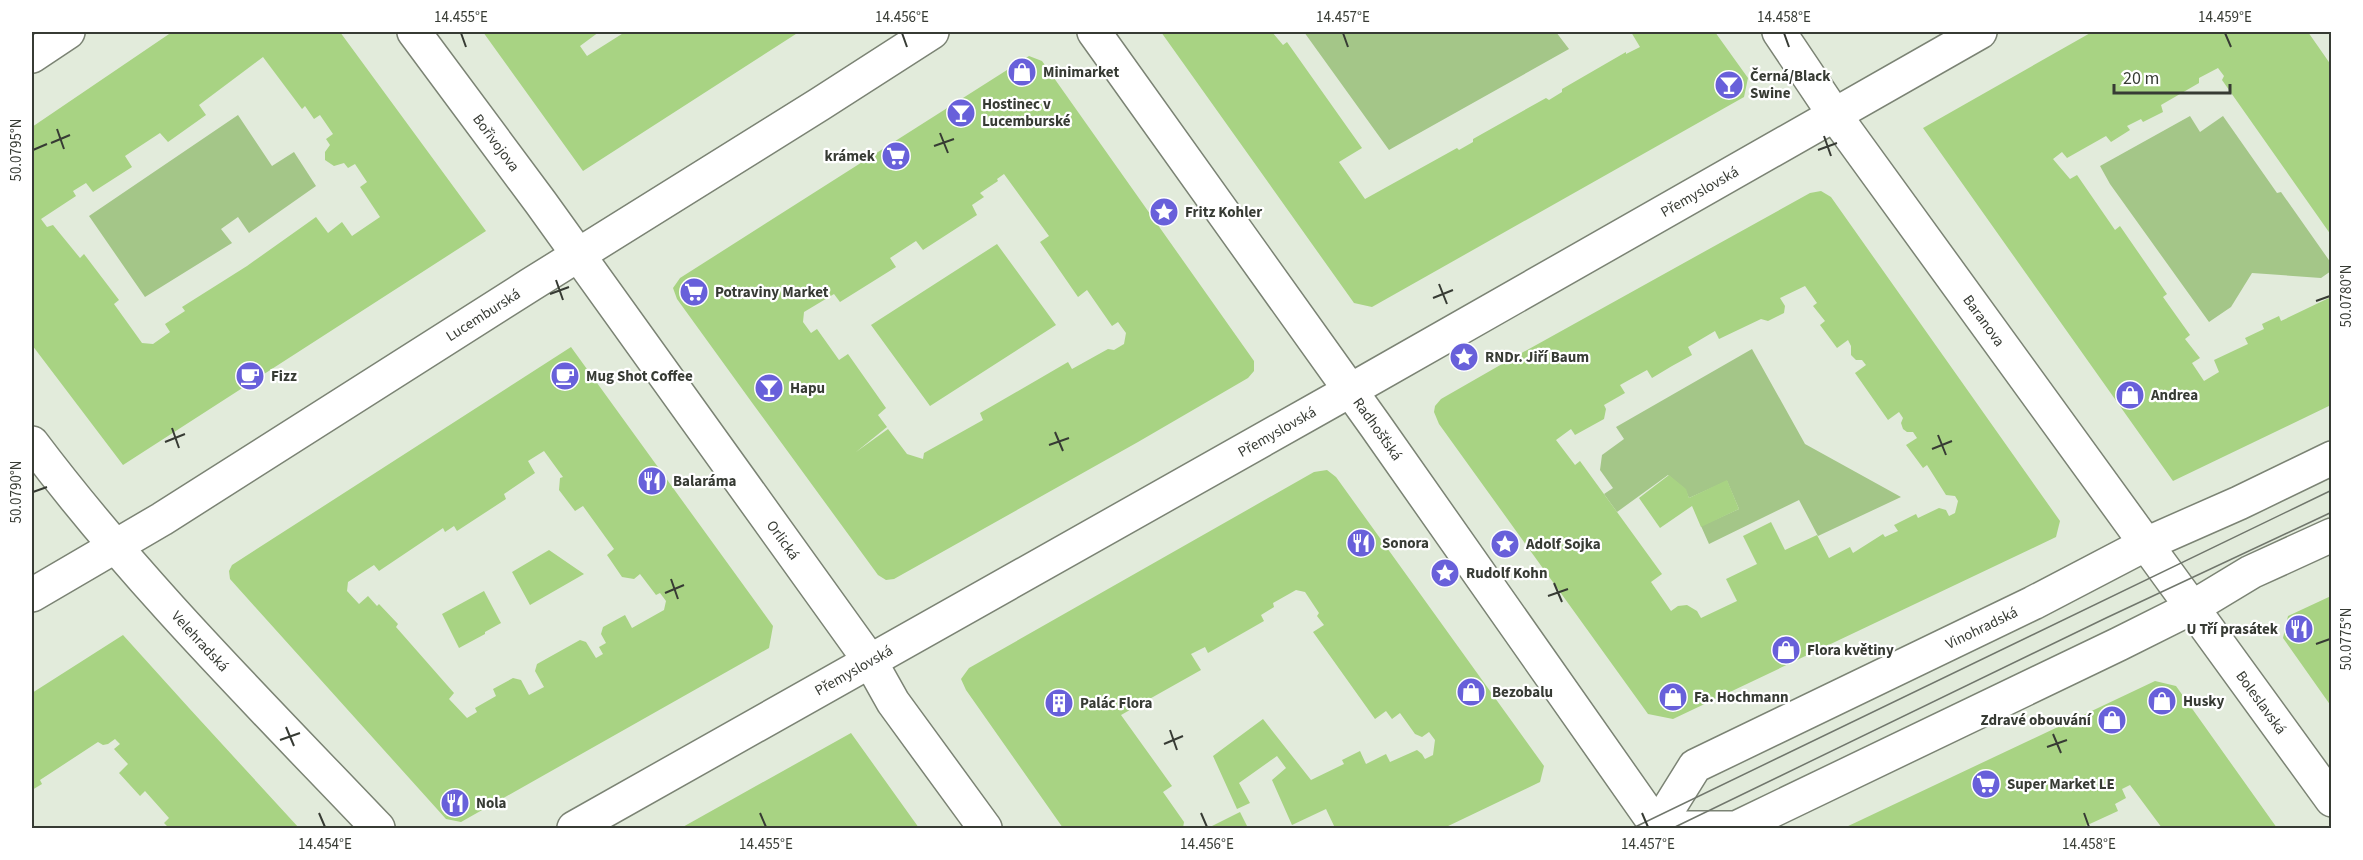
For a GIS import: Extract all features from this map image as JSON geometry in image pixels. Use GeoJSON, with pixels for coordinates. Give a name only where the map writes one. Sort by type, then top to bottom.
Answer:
{"type":"FeatureCollection","features":[{"type":"Feature","properties":{"kind":"street"},"geometry":{"type":"LineString","coordinates":[[32,56],[68,32]]}},
{"type":"Feature","properties":{"kind":"street","name":"Bořivojova"},"geometry":{"type":"LineString","coordinates":[[414,32],[578,255]]}},
{"type":"Feature","properties":{"kind":"street","name":"Lucemburská"},"geometry":{"type":"LineString","coordinates":[[32,595],[162,519],[578,255],[820,105],[932,32]]}},
{"type":"Feature","properties":{"kind":"street","name":"Radhošťská"},"geometry":{"type":"LineString","coordinates":[[1094,32],[1351,390],[1656,828]]}},
{"type":"Feature","properties":{"kind":"street","name":"Baranova"},"geometry":{"type":"LineString","coordinates":[[1779,32],[1834,114],[2193,607]]}},
{"type":"Feature","properties":{"kind":"street","name":"Přemyslovská"},"geometry":{"type":"LineString","coordinates":[[573,828],[1351,390],[1980,32]]}},
{"type":"Feature","properties":{"kind":"street","name":"Orlická"},"geometry":{"type":"LineString","coordinates":[[578,255],[870,661],[893,702],[985,828]]}},
{"type":"Feature","properties":{"kind":"street","name":"Velehradská"},"geometry":{"type":"LineString","coordinates":[[32,443],[79,506],[157,596],[378,828]]}},
{"type":"Feature","properties":{"kind":"street","name":"Vinohradská"},"geometry":{"type":"LineString","coordinates":[[1656,828],[1695,766],[2033,603],[2146,544],[2239,503],[2331,458]]}},
{"type":"Feature","properties":{"kind":"street"},"geometry":{"type":"LineString","coordinates":[[1656,828],[1736,828],[2193,607],[2251,572],[2331,535]]}},
{"type":"Feature","properties":{"kind":"street","name":"Boleslavská"},"geometry":{"type":"LineString","coordinates":[[2193,607],[2331,800]]}},
{"type":"Feature","properties":{"kind":"green space"},"geometry":{"type":"Polygon","coordinates":[[[1304,32],[1556,32],[1569,49],[1389,150],[1304,32]]]}},
{"type":"Feature","properties":{"kind":"green space"},"geometry":{"type":"Polygon","coordinates":[[[238,115],[272,166],[294,152],[316,186],[249,233],[238,217],[221,229],[232,243],[145,297],[89,216],[238,115]]]}},
{"type":"Feature","properties":{"kind":"green space"},"geometry":{"type":"Polygon","coordinates":[[[2190,116],[2200,132],[2223,116],[2277,193],[2281,192],[2331,263],[2331,271],[2321,278],[2252,273],[2231,307],[2209,322],[2110,184],[2100,166],[2190,116]]]}},
{"type":"Feature","properties":{"kind":"green space"},"geometry":{"type":"Polygon","coordinates":[[[1752,349],[1805,444],[1901,497],[1818,536],[1799,500],[1709,544],[1701,526],[1739,509],[1727,481],[1689,498],[1685,489],[1668,475],[1617,512],[1604,494],[1613,488],[1600,470],[1602,455],[1624,439],[1616,427],[1752,349]]]}},
{"type":"Feature","properties":{"kind":"building"},"geometry":{"type":"Polygon","coordinates":[[[172,32],[340,32],[486,231],[123,465],[32,345],[32,127],[172,32]],[[263,57],[199,105],[206,115],[168,142],[160,133],[125,156],[132,167],[93,192],[86,183],[73,191],[76,196],[41,219],[47,227],[53,225],[80,258],[84,254],[119,300],[114,304],[142,343],[153,344],[170,332],[165,324],[185,311],[182,307],[247,266],[316,217],[328,233],[342,222],[352,236],[380,217],[360,187],[367,182],[355,164],[348,168],[344,163],[334,166],[325,160],[325,152],[330,145],[326,139],[333,134],[320,115],[314,119],[305,106],[302,109],[263,57]]]}},
{"type":"Feature","properties":{"kind":"building"},"geometry":{"type":"Polygon","coordinates":[[[483,32],[599,32],[580,46],[587,56],[625,32],[799,32],[583,171],[483,32]]]}},
{"type":"Feature","properties":{"kind":"building"},"geometry":{"type":"Polygon","coordinates":[[[1161,32],[1266,32],[1268,34],[1272,32],[1283,45],[1287,42],[1362,148],[1339,162],[1365,199],[1457,148],[1459,150],[1473,142],[1473,139],[1546,98],[1549,100],[1562,92],[1562,89],[1626,52],[1626,54],[1640,47],[1631,32],[1715,32],[1748,78],[1744,97],[1372,307],[1354,303],[1161,32]]]}},
{"type":"Feature","properties":{"kind":"building"},"geometry":{"type":"Polygon","coordinates":[[[2092,32],[2308,32],[2331,65],[2331,235],[2222,80],[2224,76],[2218,68],[2199,78],[2199,83],[2161,105],[2163,112],[2143,122],[2141,119],[2127,126],[2130,130],[2111,142],[2106,136],[2067,158],[2062,152],[2053,159],[2070,179],[2077,175],[2115,230],[2120,226],[2167,294],[2163,297],[2190,335],[2185,339],[2200,358],[2192,363],[2204,381],[2219,372],[2214,360],[2248,344],[2245,338],[2264,329],[2262,324],[2279,316],[2281,321],[2331,297],[2331,405],[2173,481],[1923,128],[2092,32]]]}},
{"type":"Feature","properties":{"kind":"building"},"geometry":{"type":"Polygon","coordinates":[[[1029,56],[1042,61],[1254,361],[1254,371],[1248,378],[1138,442],[894,579],[886,580],[878,575],[677,299],[673,288],[680,278],[1029,56]],[[1004,174],[980,193],[984,197],[972,205],[977,215],[923,250],[916,241],[890,258],[896,267],[840,302],[834,294],[804,312],[803,322],[811,333],[817,329],[839,360],[848,354],[886,408],[878,415],[887,427],[856,452],[888,429],[907,454],[923,459],[924,453],[983,420],[980,413],[1068,362],[1072,369],[1108,349],[1114,350],[1124,344],[1126,333],[1118,322],[1112,326],[1087,290],[1078,297],[1040,242],[1049,236],[1004,174]]]}},
{"type":"Feature","properties":{"kind":"building"},"geometry":{"type":"Polygon","coordinates":[[[1821,191],[1831,197],[2060,521],[2056,537],[1673,719],[1648,714],[1439,424],[1434,412],[1435,406],[1441,399],[1509,360],[1810,193],[1821,191]],[[1805,286],[1780,298],[1785,306],[1784,313],[1768,321],[1761,319],[1719,339],[1715,331],[1688,347],[1692,355],[1652,378],[1647,370],[1620,385],[1625,393],[1604,405],[1606,409],[1604,419],[1575,435],[1571,429],[1556,440],[1575,465],[1580,461],[1662,574],[1651,582],[1671,611],[1678,606],[1687,605],[1697,611],[1701,618],[1737,601],[1726,579],[1757,564],[1743,536],[1771,522],[1785,550],[1817,535],[1829,558],[1850,547],[1853,553],[1883,534],[1885,537],[1898,531],[1894,525],[1916,514],[1918,518],[1939,508],[1946,510],[1949,516],[1955,513],[1958,501],[1955,496],[1946,495],[1927,465],[1923,468],[1906,445],[1917,438],[1913,432],[1903,429],[1901,423],[1903,418],[1899,412],[1888,420],[1855,373],[1866,365],[1862,360],[1856,360],[1851,355],[1848,340],[1837,348],[1820,325],[1825,321],[1813,306],[1817,303],[1805,286]]]}},
{"type":"Feature","properties":{"kind":"building"},"geometry":{"type":"Polygon","coordinates":[[[997,244],[1056,325],[930,406],[871,325],[997,244]]]}},
{"type":"Feature","properties":{"kind":"building"},"geometry":{"type":"Polygon","coordinates":[[[571,347],[773,626],[769,648],[461,822],[446,819],[230,579],[229,571],[232,565],[571,347]],[[544,451],[528,461],[535,473],[504,494],[506,499],[457,531],[454,526],[445,532],[443,528],[379,571],[374,565],[348,582],[347,591],[359,604],[368,596],[398,624],[396,627],[454,693],[449,699],[467,718],[477,712],[475,708],[496,696],[493,689],[513,678],[521,680],[529,695],[544,687],[535,671],[537,664],[580,640],[586,642],[596,658],[603,654],[599,647],[606,643],[601,634],[603,627],[625,615],[632,628],[664,610],[666,601],[660,593],[656,595],[640,574],[634,579],[622,577],[607,555],[614,549],[583,506],[575,511],[559,490],[560,478],[563,477],[544,451]]]}},
{"type":"Feature","properties":{"kind":"building"},"geometry":{"type":"Polygon","coordinates":[[[1327,470],[1336,477],[1544,766],[1540,782],[1444,828],[1335,828],[1326,809],[1292,825],[1272,780],[1286,768],[1277,756],[1239,783],[1250,803],[1237,809],[1213,756],[1263,719],[1311,780],[1344,764],[1342,760],[1360,751],[1366,764],[1386,754],[1390,762],[1417,750],[1425,759],[1433,755],[1435,740],[1429,732],[1422,737],[1415,734],[1400,713],[1392,719],[1386,711],[1375,719],[1313,632],[1324,625],[1317,616],[1319,613],[1305,592],[1296,590],[1273,603],[1274,607],[1261,615],[1264,621],[1208,653],[1205,647],[1191,654],[1201,670],[1121,715],[1172,786],[1163,792],[1184,822],[1183,828],[1063,828],[966,690],[961,679],[969,668],[1314,472],[1327,470]]]}},
{"type":"Feature","properties":{"kind":"building"},"geometry":{"type":"Polygon","coordinates":[[[1669,475],[1686,489],[1689,498],[1727,480],[1739,509],[1701,527],[1692,506],[1660,528],[1639,498],[1669,475]]]}},
{"type":"Feature","properties":{"kind":"building"},"geometry":{"type":"Polygon","coordinates":[[[549,550],[584,574],[530,605],[512,572],[549,550]]]}},
{"type":"Feature","properties":{"kind":"building"},"geometry":{"type":"Polygon","coordinates":[[[484,591],[501,623],[459,648],[442,614],[484,591]]]}},
{"type":"Feature","properties":{"kind":"building"},"geometry":{"type":"Polygon","coordinates":[[[2331,596],[2331,706],[2283,638],[2288,616],[2331,596]]]}},
{"type":"Feature","properties":{"kind":"building"},"geometry":{"type":"Polygon","coordinates":[[[123,635],[299,828],[169,828],[164,823],[169,818],[145,791],[140,796],[119,773],[128,764],[114,749],[120,744],[115,739],[103,745],[98,742],[40,780],[42,784],[32,790],[32,693],[123,635]]]}},
{"type":"Feature","properties":{"kind":"building"},"geometry":{"type":"Polygon","coordinates":[[[2155,681],[2176,686],[2277,828],[2162,828],[2130,785],[2122,789],[2126,798],[2115,804],[2118,811],[2081,828],[1844,828],[2155,681]]]}},
{"type":"Feature","properties":{"kind":"building"},"geometry":{"type":"Polygon","coordinates":[[[851,733],[919,828],[681,828],[851,733]]]}},
{"type":"Feature","properties":{"kind":"building"},"geometry":{"type":"Polygon","coordinates":[[[1240,812],[1248,828],[1208,828],[1240,812]]]}},
{"type":"Feature","properties":{"kind":"tram line"},"geometry":{"type":"LineString","coordinates":[[1633,828],[2332,490]]}},
{"type":"Feature","properties":{"kind":"tram line"},"geometry":{"type":"LineString","coordinates":[[1673,828],[2106,618],[2332,512]]}},
{"type":"Feature","properties":{"kind":"place","name":"Minimarket"},"geometry":{"type":"Point","coordinates":[1022,72]}},
{"type":"Feature","properties":{"kind":"place","name":"Černá/Black Swine"},"geometry":{"type":"Point","coordinates":[1729,85]}},
{"type":"Feature","properties":{"kind":"place","name":"Hostinec v Lucemburské"},"geometry":{"type":"Point","coordinates":[961,113]}},
{"type":"Feature","properties":{"kind":"place","name":"krámek"},"geometry":{"type":"Point","coordinates":[896,156]}},
{"type":"Feature","properties":{"kind":"place","name":"Fritz Kohler"},"geometry":{"type":"Point","coordinates":[1164,212]}},
{"type":"Feature","properties":{"kind":"place","name":"Potraviny Market"},"geometry":{"type":"Point","coordinates":[694,292]}},
{"type":"Feature","properties":{"kind":"place","name":"RNDr. Jiří Baum"},"geometry":{"type":"Point","coordinates":[1464,357]}},
{"type":"Feature","properties":{"kind":"place","name":"Fizz"},"geometry":{"type":"Point","coordinates":[250,376]}},
{"type":"Feature","properties":{"kind":"place","name":"Mug Shot Coffee"},"geometry":{"type":"Point","coordinates":[565,376]}},
{"type":"Feature","properties":{"kind":"place","name":"Hapu"},"geometry":{"type":"Point","coordinates":[769,388]}},
{"type":"Feature","properties":{"kind":"place","name":"Andrea"},"geometry":{"type":"Point","coordinates":[2130,395]}},
{"type":"Feature","properties":{"kind":"place","name":"Balaráma"},"geometry":{"type":"Point","coordinates":[652,481]}},
{"type":"Feature","properties":{"kind":"place","name":"Sonora"},"geometry":{"type":"Point","coordinates":[1361,543]}},
{"type":"Feature","properties":{"kind":"place","name":"Adolf Sojka"},"geometry":{"type":"Point","coordinates":[1505,544]}},
{"type":"Feature","properties":{"kind":"place","name":"Rudolf Kohn"},"geometry":{"type":"Point","coordinates":[1445,573]}},
{"type":"Feature","properties":{"kind":"place","name":"U Tří prasátek"},"geometry":{"type":"Point","coordinates":[2299,629]}},
{"type":"Feature","properties":{"kind":"place","name":"Flora květiny"},"geometry":{"type":"Point","coordinates":[1786,650]}},
{"type":"Feature","properties":{"kind":"place","name":"Bezobalu"},"geometry":{"type":"Point","coordinates":[1471,692]}},
{"type":"Feature","properties":{"kind":"place","name":"Fa. Hochmann"},"geometry":{"type":"Point","coordinates":[1673,697]}},
{"type":"Feature","properties":{"kind":"place","name":"Husky"},"geometry":{"type":"Point","coordinates":[2162,701]}},
{"type":"Feature","properties":{"kind":"place","name":"Palác Flora"},"geometry":{"type":"Point","coordinates":[1059,703]}},
{"type":"Feature","properties":{"kind":"place","name":"Zdravé obouvání"},"geometry":{"type":"Point","coordinates":[2112,720]}},
{"type":"Feature","properties":{"kind":"place","name":"Super Market LE"},"geometry":{"type":"Point","coordinates":[1986,784]}},
{"type":"Feature","properties":{"kind":"place","name":"Nola"},"geometry":{"type":"Point","coordinates":[455,803]}}]}
